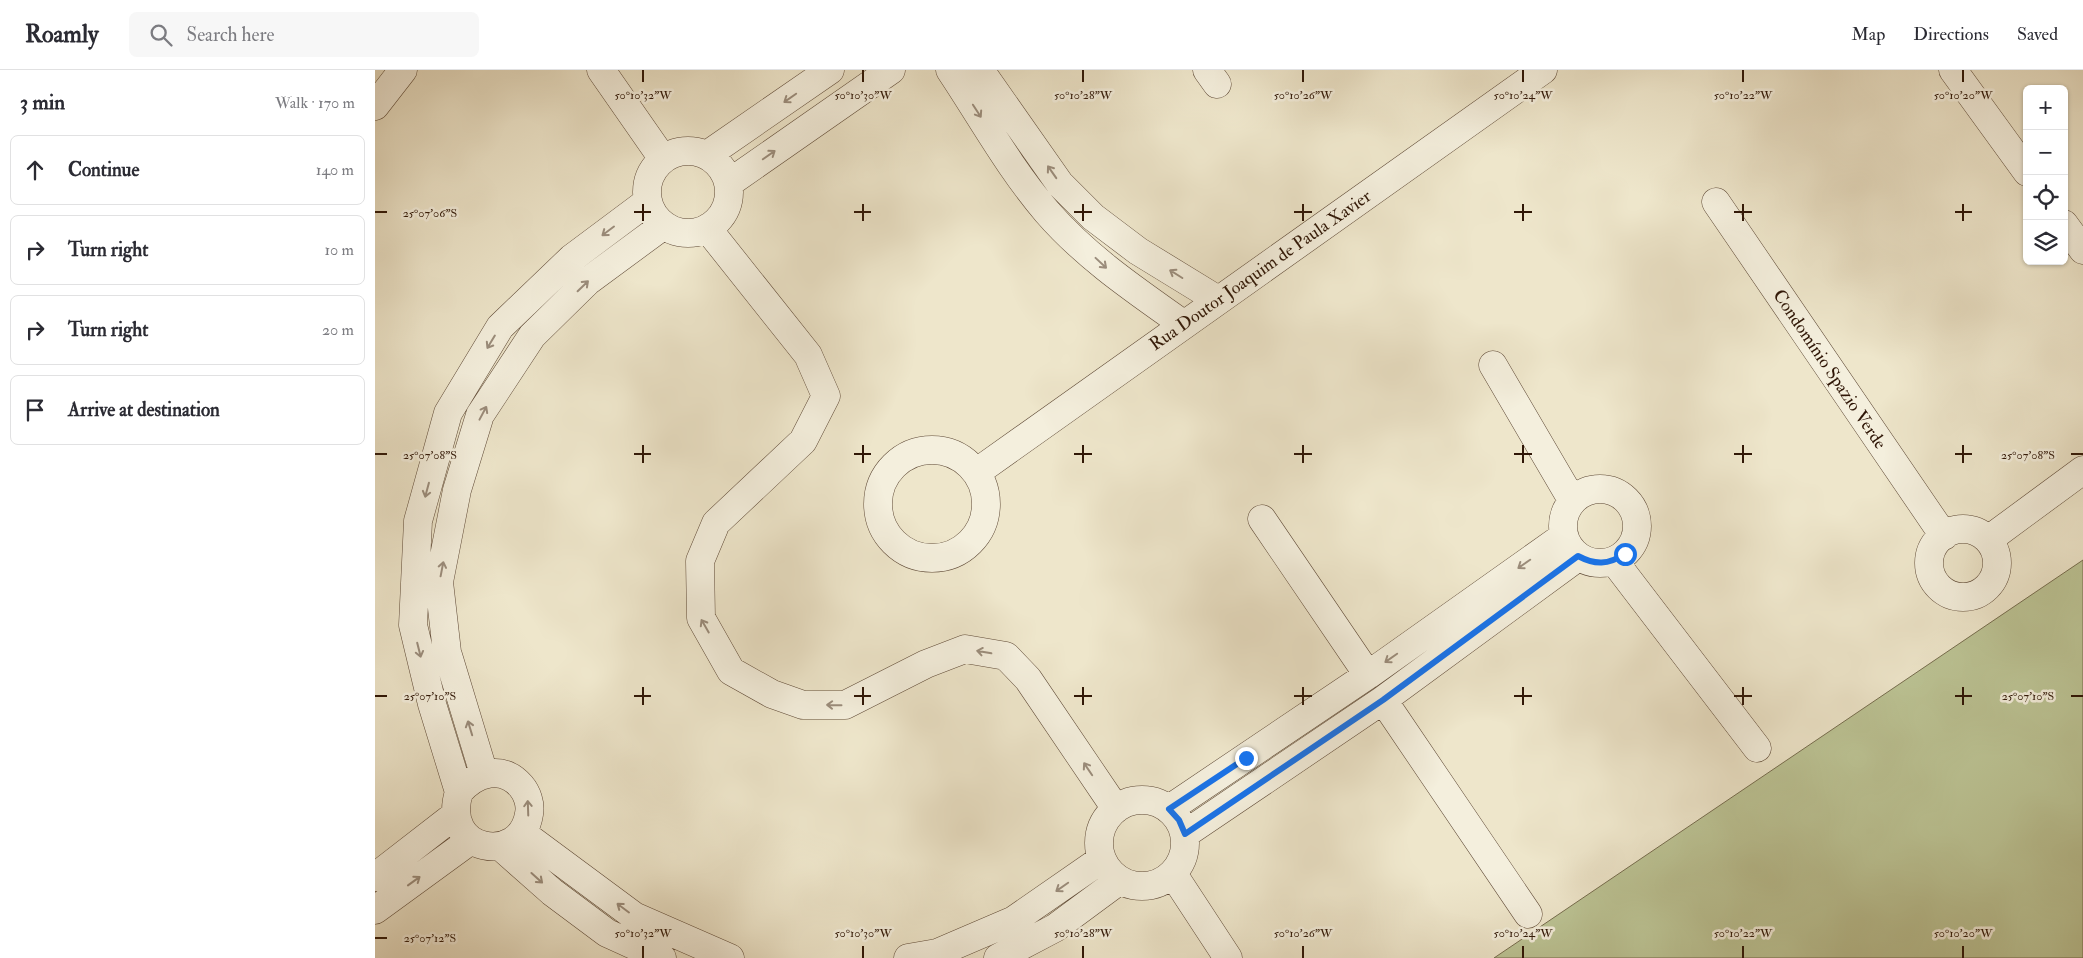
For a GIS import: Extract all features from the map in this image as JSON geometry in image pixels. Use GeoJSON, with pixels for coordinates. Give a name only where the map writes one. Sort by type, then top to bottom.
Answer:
{"type":"FeatureCollection","features":[{"type":"Feature","properties":{"kind":"street"},"geometry":{"type":"LineString","coordinates":[[375,106],[403,70]]}},
{"type":"Feature","properties":{"kind":"street"},"geometry":{"type":"LineString","coordinates":[[601,70],[663,159]]}},
{"type":"Feature","properties":{"kind":"street"},"geometry":{"type":"LineString","coordinates":[[707,155],[830,70]]}},
{"type":"Feature","properties":{"kind":"street"},"geometry":{"type":"LineString","coordinates":[[729,183],[891,70]]}},
{"type":"Feature","properties":{"kind":"street"},"geometry":{"type":"LineString","coordinates":[[951,70],[1027,188],[1049,214],[1111,273],[1183,324]]}},
{"type":"Feature","properties":{"kind":"street"},"geometry":{"type":"LineString","coordinates":[[980,70],[1060,184],[1093,217],[1139,251],[1218,300]]}},
{"type":"Feature","properties":{"kind":"street","name":"Rua Doutor Joaquim de Paula Xavier"},"geometry":{"type":"LineString","coordinates":[[977,472],[1543,70]]}},
{"type":"Feature","properties":{"kind":"street"},"geometry":{"type":"LineString","coordinates":[[1953,70],[2023,166]]}},
{"type":"Feature","properties":{"kind":"street"},"geometry":{"type":"LineString","coordinates":[[690,150],[707,155],[723,170],[729,183],[730,196],[726,209],[719,221],[707,228],[695,233],[681,233],[657,220],[647,202],[648,181],[654,168],[663,159],[676,153],[690,150]]}},
{"type":"Feature","properties":{"kind":"street"},"geometry":{"type":"LineString","coordinates":[[375,878],[457,804],[471,780],[484,774],[500,773],[512,778],[521,786],[527,797],[530,809],[528,822],[511,839],[490,847],[471,840],[458,825],[457,804],[413,625],[418,521],[448,413],[500,327],[572,258],[647,202]]}},
{"type":"Feature","properties":{"kind":"street","name":"Condomínio Spazio Verde"},"geometry":{"type":"LineString","coordinates":[[1716,202],[1944,536]]}},
{"type":"Feature","properties":{"kind":"street"},"geometry":{"type":"LineString","coordinates":[[1072,237],[1093,217]]}},
{"type":"Feature","properties":{"kind":"street"},"geometry":{"type":"LineString","coordinates":[[484,774],[447,652],[439,582],[457,490],[480,415],[532,336],[588,281],[664,225]]}},
{"type":"Feature","properties":{"kind":"street"},"geometry":{"type":"LineString","coordinates":[[707,228],[808,356],[826,396],[803,441],[716,523],[700,561],[701,618],[731,671],[772,694],[803,705],[845,705],[926,664],[965,649],[1006,656],[1027,679],[1116,809]]}},
{"type":"Feature","properties":{"kind":"street"},"geometry":{"type":"LineString","coordinates":[[2068,229],[2083,250]]}},
{"type":"Feature","properties":{"kind":"street"},"geometry":{"type":"LineString","coordinates":[[1493,365],[1572,500]]}},
{"type":"Feature","properties":{"kind":"street"},"geometry":{"type":"LineString","coordinates":[[1988,540],[2083,470]]}},
{"type":"Feature","properties":{"kind":"street"},"geometry":{"type":"LineString","coordinates":[[1595,489],[1608,489],[1619,493],[1635,511],[1638,523],[1633,545],[1625,554],[1614,561],[1603,564],[1590,562],[1571,546],[1562,524],[1565,511],[1572,500],[1583,493],[1595,489]]}},
{"type":"Feature","properties":{"kind":"street"},"geometry":{"type":"LineString","coordinates":[[1262,519],[1368,675]]}},
{"type":"Feature","properties":{"kind":"street"},"geometry":{"type":"LineString","coordinates":[[1955,530],[1967,530],[1978,533],[1988,540],[1994,550],[1997,561],[1996,572],[1991,583],[1982,591],[1971,596],[1960,597],[1948,594],[1932,578],[1929,566],[1931,554],[1936,544],[1944,536],[1955,530]]}},
{"type":"Feature","properties":{"kind":"street"},"geometry":{"type":"LineString","coordinates":[[1169,809],[1368,675],[1571,546]]}},
{"type":"Feature","properties":{"kind":"street"},"geometry":{"type":"LineString","coordinates":[[1185,834],[1383,700],[1571,546]]}},
{"type":"Feature","properties":{"kind":"street"},"geometry":{"type":"LineString","coordinates":[[1614,561],[1757,748]]}},
{"type":"Feature","properties":{"kind":"street"},"geometry":{"type":"LineString","coordinates":[[1383,700],[1528,914]]}},
{"type":"Feature","properties":{"kind":"street"},"geometry":{"type":"LineString","coordinates":[[1143,800],[1157,802],[1169,809],[1179,820],[1185,834],[1186,848],[1182,862],[1173,874],[1161,882],[1148,886],[1133,886],[1120,880],[1109,871],[1102,860],[1099,846],[1101,832],[1106,819],[1116,809],[1129,802],[1143,800]]}},
{"type":"Feature","properties":{"kind":"street"},"geometry":{"type":"LineString","coordinates":[[511,839],[552,892],[607,933],[662,958]]}},
{"type":"Feature","properties":{"kind":"street"},"geometry":{"type":"LineString","coordinates":[[511,839],[634,916],[730,958]]}},
{"type":"Feature","properties":{"kind":"street"},"geometry":{"type":"LineString","coordinates":[[375,910],[471,840]]}},
{"type":"Feature","properties":{"kind":"street"},"geometry":{"type":"LineString","coordinates":[[909,958],[937,953],[1015,920],[1102,860]]}},
{"type":"Feature","properties":{"kind":"street"},"geometry":{"type":"LineString","coordinates":[[1173,874],[1228,958]]}},
{"type":"Feature","properties":{"kind":"street"},"geometry":{"type":"LineString","coordinates":[[998,958],[1055,928],[1120,880]]}},
{"type":"Feature","properties":{"kind":"green space"},"geometry":{"type":"Polygon","coordinates":[[[2083,560],[2083,958],[1494,958],[2083,560]]]}},
{"type":"Feature","properties":{"kind":"route"},"geometry":{"type":"LineString","coordinates":[[1246,758],[1169,809],[1179,820],[1185,834],[1383,700],[1578,556],[1590,562],[1603,564],[1614,561],[1625,554]]}}]}
